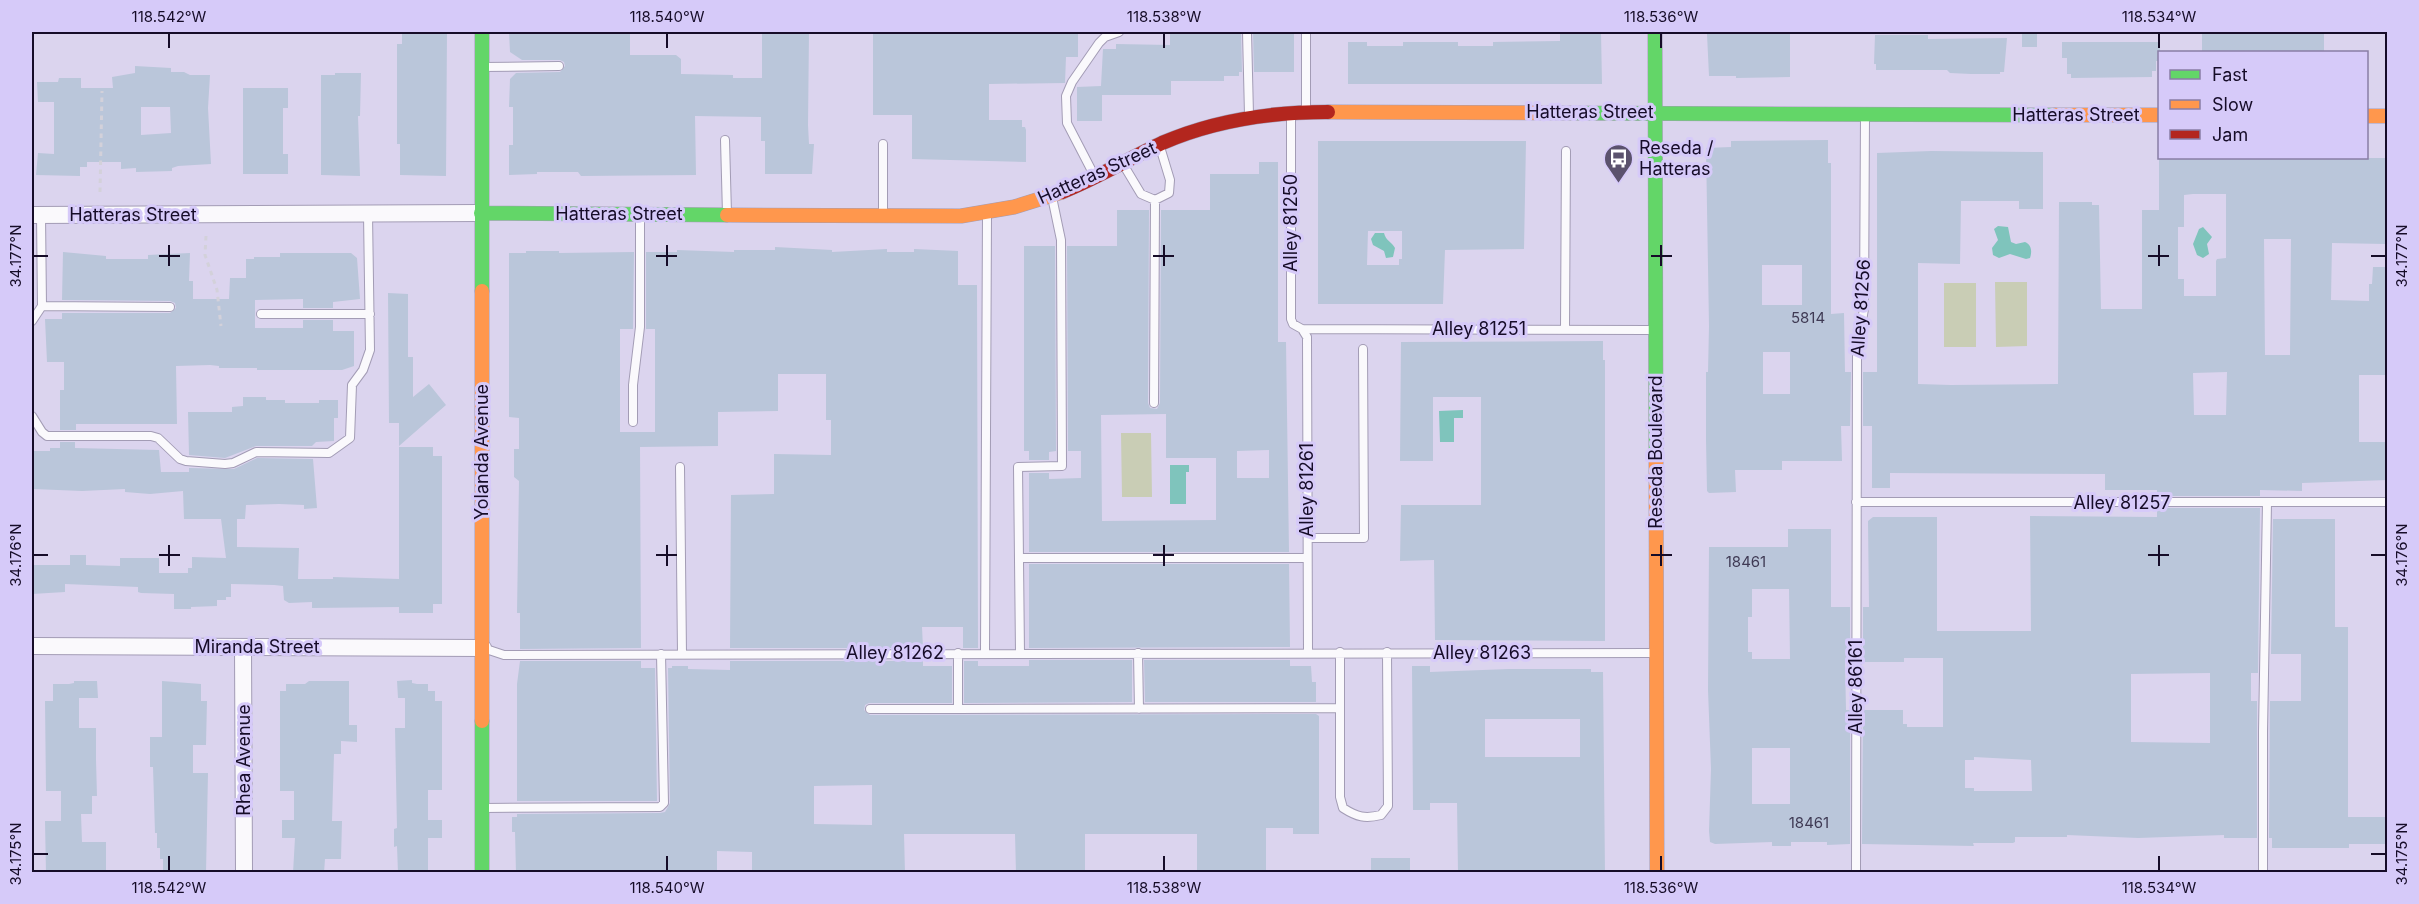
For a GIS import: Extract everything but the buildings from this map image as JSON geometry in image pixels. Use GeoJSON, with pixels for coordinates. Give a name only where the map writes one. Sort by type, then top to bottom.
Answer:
{"type":"FeatureCollection","features":[{"type":"Feature","properties":{"kind":"street","name":"Yolanda Avenue"},"geometry":{"type":"LineString","coordinates":[[482,32],[483,873]]}},
{"type":"Feature","properties":{"kind":"street","name":"Reseda Boulevard"},"geometry":{"type":"LineString","coordinates":[[1655,32],[1657,873]]}},
{"type":"Feature","properties":{"kind":"street","name":"Hatteras Street"},"geometry":{"type":"LineString","coordinates":[[36,215],[481,213],[961,216],[1010,209],[1052,196],[1160,146],[1216,124],[1250,116],[1290,112],[2158,115]]}},
{"type":"Feature","properties":{"kind":"street"},"geometry":{"type":"LineString","coordinates":[[2368,116],[2388,116]]}},
{"type":"Feature","properties":{"kind":"street","name":"Miranda Street"},"geometry":{"type":"LineString","coordinates":[[32,646],[483,648]]}},
{"type":"Feature","properties":{"kind":"street","name":"Rhea Avenue"},"geometry":{"type":"LineString","coordinates":[[243,647],[244,873]]}},
{"type":"Feature","properties":{"kind":"lane"},"geometry":{"type":"LineString","coordinates":[[1095,178],[1067,123],[1068,89],[1098,43],[1105,37],[1119,32]]}},
{"type":"Feature","properties":{"kind":"lane"},"geometry":{"type":"LineString","coordinates":[[1247,32],[1250,116]]}},
{"type":"Feature","properties":{"kind":"lane"},"geometry":{"type":"LineString","coordinates":[[1306,32],[1306,112]]}},
{"type":"Feature","properties":{"kind":"lane"},"geometry":{"type":"LineString","coordinates":[[482,67],[559,66]]}},
{"type":"Feature","properties":{"kind":"lane","name":"Alley 81250"},"geometry":{"type":"LineString","coordinates":[[1290,112],[1291,319],[1293,324],[1302,329]]}},
{"type":"Feature","properties":{"kind":"lane","name":"Alley 81256"},"geometry":{"type":"LineString","coordinates":[[1856,502],[1857,350],[1864,309],[1865,114]]}},
{"type":"Feature","properties":{"kind":"lane"},"geometry":{"type":"LineString","coordinates":[[725,140],[727,214]]}},
{"type":"Feature","properties":{"kind":"lane"},"geometry":{"type":"LineString","coordinates":[[883,144],[883,215]]}},
{"type":"Feature","properties":{"kind":"lane"},"geometry":{"type":"LineString","coordinates":[[1123,164],[1141,194],[1155,200],[1169,193],[1170,186],[1160,146]]}},
{"type":"Feature","properties":{"kind":"lane"},"geometry":{"type":"LineString","coordinates":[[1565,329],[1566,151]]}},
{"type":"Feature","properties":{"kind":"lane"},"geometry":{"type":"LineString","coordinates":[[1020,653],[1018,467],[1062,466],[1061,255],[1059,227],[1052,196]]}},
{"type":"Feature","properties":{"kind":"lane"},"geometry":{"type":"LineString","coordinates":[[1154,403],[1155,200]]}},
{"type":"Feature","properties":{"kind":"lane"},"geometry":{"type":"LineString","coordinates":[[985,653],[987,213]]}},
{"type":"Feature","properties":{"kind":"lane"},"geometry":{"type":"LineString","coordinates":[[32,416],[47,436],[151,436],[158,438],[180,459],[186,461],[232,463],[256,452],[329,453],[350,438],[352,385],[363,370],[370,350],[368,214]]}},
{"type":"Feature","properties":{"kind":"lane"},"geometry":{"type":"LineString","coordinates":[[633,422],[633,385],[640,327],[640,214]]}},
{"type":"Feature","properties":{"kind":"lane"},"geometry":{"type":"LineString","coordinates":[[32,321],[42,306],[36,215]]}},
{"type":"Feature","properties":{"kind":"lane"},"geometry":{"type":"LineString","coordinates":[[42,306],[170,307]]}},
{"type":"Feature","properties":{"kind":"lane"},"geometry":{"type":"LineString","coordinates":[[261,314],[370,314]]}},
{"type":"Feature","properties":{"kind":"lane","name":"Alley 81251"},"geometry":{"type":"LineString","coordinates":[[1302,329],[1655,330]]}},
{"type":"Feature","properties":{"kind":"lane","name":"Alley 81261"},"geometry":{"type":"LineString","coordinates":[[1302,329],[1307,337],[1308,652]]}},
{"type":"Feature","properties":{"kind":"lane"},"geometry":{"type":"LineString","coordinates":[[1308,538],[1364,538],[1363,349]]}},
{"type":"Feature","properties":{"kind":"lane"},"geometry":{"type":"LineString","coordinates":[[680,467],[682,654]]}},
{"type":"Feature","properties":{"kind":"lane","name":"Alley 81257"},"geometry":{"type":"LineString","coordinates":[[1856,502],[2388,502]]}},
{"type":"Feature","properties":{"kind":"lane","name":"Alley 86161"},"geometry":{"type":"LineString","coordinates":[[1856,502],[1856,873]]}},
{"type":"Feature","properties":{"kind":"lane"},"geometry":{"type":"LineString","coordinates":[[2263,873],[2267,502]]}},
{"type":"Feature","properties":{"kind":"lane"},"geometry":{"type":"LineString","coordinates":[[1019,558],[1307,558]]}},
{"type":"Feature","properties":{"kind":"lane","name":"Alley 81262"},"geometry":{"type":"LineString","coordinates":[[483,648],[504,654],[1308,652]]}},
{"type":"Feature","properties":{"kind":"lane","name":"Alley 81263"},"geometry":{"type":"LineString","coordinates":[[1308,652],[1656,653]]}},
{"type":"Feature","properties":{"kind":"lane"},"geometry":{"type":"LineString","coordinates":[[1340,652],[1339,783],[1343,808],[1355,816],[1368,819],[1381,816],[1388,806],[1387,652]]}},
{"type":"Feature","properties":{"kind":"lane"},"geometry":{"type":"LineString","coordinates":[[957,653],[958,709]]}},
{"type":"Feature","properties":{"kind":"lane"},"geometry":{"type":"LineString","coordinates":[[1138,653],[1139,709]]}},
{"type":"Feature","properties":{"kind":"lane"},"geometry":{"type":"LineString","coordinates":[[483,808],[660,807],[664,803],[661,654]]}},
{"type":"Feature","properties":{"kind":"lane"},"geometry":{"type":"LineString","coordinates":[[870,709],[1339,708]]}},
{"type":"Feature","properties":{"kind":"path"},"geometry":{"type":"LineString","coordinates":[[100,192],[102,91]]}},
{"type":"Feature","properties":{"kind":"path"},"geometry":{"type":"LineString","coordinates":[[206,236],[206,255],[217,290],[221,326]]}},
{"type":"Feature","properties":{"kind":"shaded area"},"geometry":{"type":"Polygon","coordinates":[[[1998,226],[2008,227],[2011,242],[2016,244],[2025,242],[2029,245],[2030,258],[2010,254],[1999,258],[1993,255],[1992,248],[1998,240],[1994,229],[1998,226]]]}},
{"type":"Feature","properties":{"kind":"shaded area"},"geometry":{"type":"Polygon","coordinates":[[[2203,227],[2212,237],[2207,244],[2209,254],[2203,258],[2197,255],[2193,244],[2199,229],[2203,227]]]}},
{"type":"Feature","properties":{"kind":"shaded area"},"geometry":{"type":"Polygon","coordinates":[[[1375,233],[1384,233],[1394,246],[1393,257],[1386,258],[1384,251],[1373,245],[1371,239],[1375,233]]]}},
{"type":"Feature","properties":{"kind":"shaded area"},"geometry":{"type":"Polygon","coordinates":[[[1995,282],[2027,282],[2027,346],[1996,347],[1995,282]]]}},
{"type":"Feature","properties":{"kind":"shaded area"},"geometry":{"type":"Polygon","coordinates":[[[1944,283],[1976,283],[1976,347],[1944,347],[1944,283]]]}},
{"type":"Feature","properties":{"kind":"shaded area"},"geometry":{"type":"Polygon","coordinates":[[[1463,410],[1463,418],[1454,418],[1454,442],[1440,442],[1439,411],[1463,410]]]}},
{"type":"Feature","properties":{"kind":"shaded area"},"geometry":{"type":"Polygon","coordinates":[[[1121,433],[1151,433],[1152,497],[1122,497],[1121,433]]]}},
{"type":"Feature","properties":{"kind":"shaded area"},"geometry":{"type":"Polygon","coordinates":[[[1170,465],[1189,465],[1189,472],[1186,472],[1186,504],[1170,504],[1170,465]]]}},
{"type":"Feature","properties":{"kind":"traffic: fast"},"geometry":{"type":"LineString","coordinates":[[482,32],[482,291]]}},
{"type":"Feature","properties":{"kind":"traffic: fast"},"geometry":{"type":"LineString","coordinates":[[1655,32],[1656,454]]}},
{"type":"Feature","properties":{"kind":"traffic: fast"},"geometry":{"type":"LineString","coordinates":[[1560,113],[2055,115]]}},
{"type":"Feature","properties":{"kind":"traffic: fast"},"geometry":{"type":"LineString","coordinates":[[481,213],[727,215]]}},
{"type":"Feature","properties":{"kind":"traffic: fast"},"geometry":{"type":"LineString","coordinates":[[482,721],[482,872]]}},
{"type":"Feature","properties":{"kind":"traffic: slow"},"geometry":{"type":"LineString","coordinates":[[1328,112],[1560,113]]}},
{"type":"Feature","properties":{"kind":"traffic: slow"},"geometry":{"type":"LineString","coordinates":[[2055,115],[2158,115]]}},
{"type":"Feature","properties":{"kind":"traffic: slow"},"geometry":{"type":"LineString","coordinates":[[2368,116],[2388,116]]}},
{"type":"Feature","properties":{"kind":"traffic: slow"},"geometry":{"type":"LineString","coordinates":[[727,215],[961,216],[1014,207],[1062,192]]}},
{"type":"Feature","properties":{"kind":"traffic: slow"},"geometry":{"type":"LineString","coordinates":[[482,291],[482,721]]}},
{"type":"Feature","properties":{"kind":"traffic: slow"},"geometry":{"type":"LineString","coordinates":[[1656,454],[1657,872]]}},
{"type":"Feature","properties":{"kind":"traffic: jam"},"geometry":{"type":"LineString","coordinates":[[1062,192],[1162,143],[1202,128],[1264,116],[1328,112]]}},
{"type":"Feature","properties":{"kind":"place","name":"Reseda / Hatteras"},"geometry":{"type":"Point","coordinates":[1618,184]}}]}
